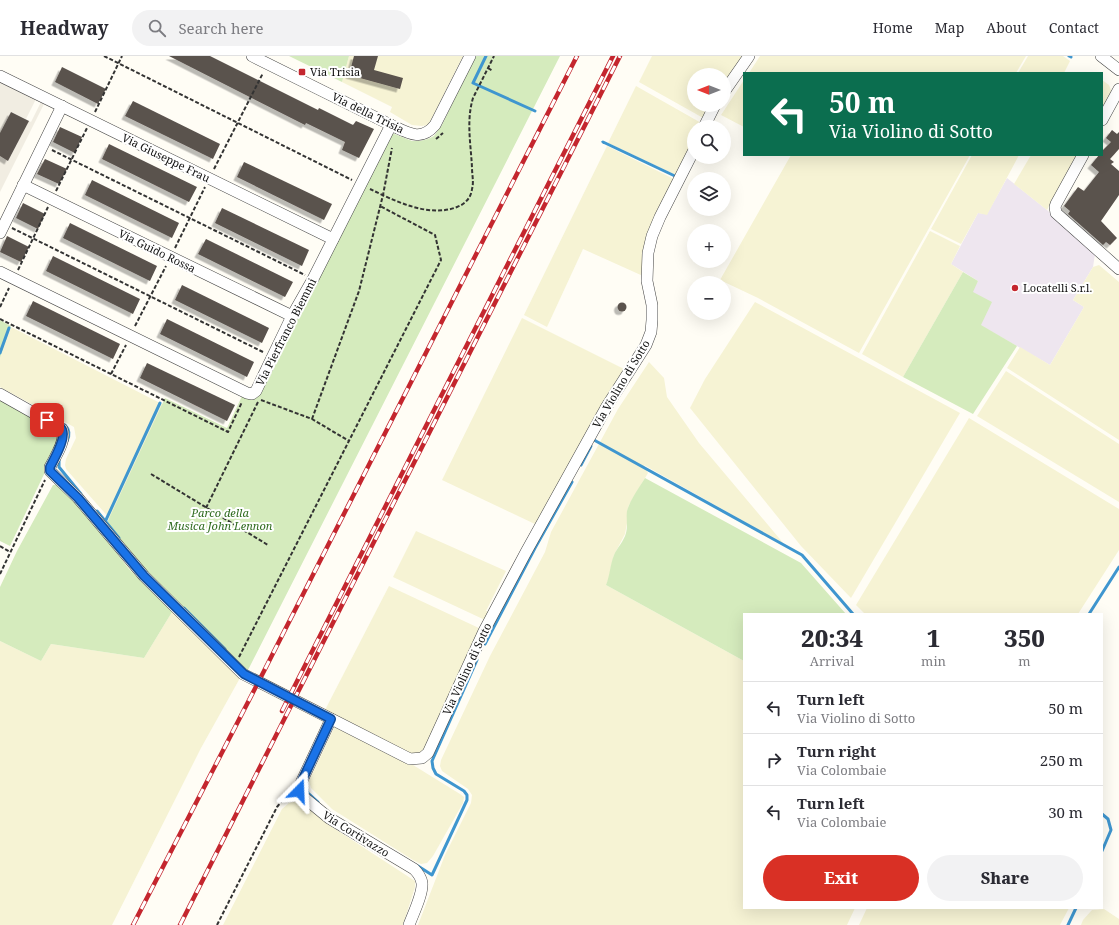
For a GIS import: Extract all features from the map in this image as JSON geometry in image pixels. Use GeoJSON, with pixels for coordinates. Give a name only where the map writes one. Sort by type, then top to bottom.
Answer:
{"type":"FeatureCollection","features":[{"type":"Feature","properties":{"kind":"street","name":"Via della Trisia"},"geometry":{"type":"LineString","coordinates":[[252,56],[391,125],[409,133],[418,135],[425,134],[435,125],[470,56]]}},
{"type":"Feature","properties":{"kind":"street"},"geometry":{"type":"LineString","coordinates":[[731,82],[749,56]]}},
{"type":"Feature","properties":{"kind":"street"},"geometry":{"type":"LineString","coordinates":[[1102,56],[1119,70]]}},
{"type":"Feature","properties":{"kind":"street","name":"Via Giuseppe Frau"},"geometry":{"type":"LineString","coordinates":[[0,76],[333,240]]}},
{"type":"Feature","properties":{"kind":"street"},"geometry":{"type":"LineString","coordinates":[[1103,118],[1119,89]]}},
{"type":"Feature","properties":{"kind":"street"},"geometry":{"type":"LineString","coordinates":[[2,228],[62,106]]}},
{"type":"Feature","properties":{"kind":"street","name":"Via Pierfranco Biemmi"},"geometry":{"type":"LineString","coordinates":[[0,272],[246,393],[252,394],[256,391],[292,316],[313,279],[391,125]]}},
{"type":"Feature","properties":{"kind":"street"},"geometry":{"type":"LineString","coordinates":[[1082,156],[1056,204],[1055,210],[1056,213],[1119,269]]}},
{"type":"Feature","properties":{"kind":"street","name":"Via Violino di Sotto"},"geometry":{"type":"LineString","coordinates":[[51,472],[78,498],[144,576],[244,674],[410,759],[422,758],[428,753],[484,631],[526,552],[607,406],[646,345],[651,332],[652,320],[652,305],[647,282],[648,253],[652,236],[660,217],[687,164]]}},
{"type":"Feature","properties":{"kind":"street","name":"Via Guido Rossa"},"geometry":{"type":"LineString","coordinates":[[23,185],[170,258],[292,316]]}},
{"type":"Feature","properties":{"kind":"street"},"geometry":{"type":"LineString","coordinates":[[0,394],[62,429],[64,434],[63,439],[51,472]]}},
{"type":"Feature","properties":{"kind":"street"},"geometry":{"type":"LineString","coordinates":[[299,791],[299,787],[331,719]]}},
{"type":"Feature","properties":{"kind":"street","name":"Via Cortivazzo"},"geometry":{"type":"LineString","coordinates":[[299,791],[301,795],[329,818],[414,869],[419,874],[422,882],[421,891],[409,925]]}},
{"type":"Feature","properties":{"kind":"path"},"geometry":{"type":"LineString","coordinates":[[104,56],[383,195],[403,204],[434,211],[450,210],[465,202],[470,196],[473,181],[469,134],[471,106],[494,56]]}},
{"type":"Feature","properties":{"kind":"path"},"geometry":{"type":"LineString","coordinates":[[0,307],[122,56]]}},
{"type":"Feature","properties":{"kind":"path"},"geometry":{"type":"LineString","coordinates":[[111,374],[268,64]]}},
{"type":"Feature","properties":{"kind":"path"},"geometry":{"type":"LineString","coordinates":[[488,68],[493,71]]}},
{"type":"Feature","properties":{"kind":"path"},"geometry":{"type":"LineString","coordinates":[[433,142],[440,137],[446,128]]}},
{"type":"Feature","properties":{"kind":"path"},"geometry":{"type":"LineString","coordinates":[[42,145],[313,279]]}},
{"type":"Feature","properties":{"kind":"path"},"geometry":{"type":"LineString","coordinates":[[312,419],[360,291],[383,195],[392,145]]}},
{"type":"Feature","properties":{"kind":"path"},"geometry":{"type":"LineString","coordinates":[[240,653],[441,260],[435,235],[380,206]]}},
{"type":"Feature","properties":{"kind":"path"},"geometry":{"type":"LineString","coordinates":[[2,228],[33,238],[273,357]]}},
{"type":"Feature","properties":{"kind":"path"},"geometry":{"type":"LineString","coordinates":[[0,319],[228,432],[246,393]]}},
{"type":"Feature","properties":{"kind":"path"},"geometry":{"type":"LineString","coordinates":[[206,508],[259,400],[312,419],[349,442]]}},
{"type":"Feature","properties":{"kind":"path"},"geometry":{"type":"LineString","coordinates":[[0,574],[51,472]]}},
{"type":"Feature","properties":{"kind":"path"},"geometry":{"type":"LineString","coordinates":[[151,474],[268,545]]}},
{"type":"Feature","properties":{"kind":"path"},"geometry":{"type":"LineString","coordinates":[[0,546],[10,552]]}},
{"type":"Feature","properties":{"kind":"path"},"geometry":{"type":"LineString","coordinates":[[217,925],[277,807],[282,801],[299,791]]}},
{"type":"Feature","properties":{"kind":"shaded area"},"geometry":{"type":"Polygon","coordinates":[[[349,56],[463,56],[430,122],[427,125],[422,126],[412,125],[390,112],[392,107],[342,82],[349,56]]]}},
{"type":"Feature","properties":{"kind":"shaded area"},"geometry":{"type":"Polygon","coordinates":[[[652,56],[746,56],[731,78],[731,68],[687,68],[687,109],[639,82],[652,56]]]}},
{"type":"Feature","properties":{"kind":"shaded area"},"geometry":{"type":"Polygon","coordinates":[[[760,56],[1026,56],[1017,72],[750,72],[760,56]]]}},
{"type":"Feature","properties":{"kind":"shaded area"},"geometry":{"type":"Polygon","coordinates":[[[1028,56],[1063,56],[1070,61],[1064,72],[1019,72],[1028,56]]]}},
{"type":"Feature","properties":{"kind":"shaded area"},"geometry":{"type":"Polygon","coordinates":[[[0,81],[36,99],[26,119],[11,112],[0,133],[0,81]]]}},
{"type":"Feature","properties":{"kind":"shaded area"},"geometry":{"type":"Polygon","coordinates":[[[1103,81],[1109,85],[1111,95],[1103,109],[1103,81]]]}},
{"type":"Feature","properties":{"kind":"shaded area"},"geometry":{"type":"Polygon","coordinates":[[[743,82],[743,126],[721,115],[723,112],[731,112],[731,100],[743,82]]]}},
{"type":"Feature","properties":{"kind":"shaded area"},"geometry":{"type":"Polygon","coordinates":[[[636,86],[696,120],[687,120],[687,158],[678,176],[608,143],[636,86]]]}},
{"type":"Feature","properties":{"kind":"shaded area"},"geometry":{"type":"Polygon","coordinates":[[[41,102],[44,104],[0,192],[0,156],[8,161],[41,102]]]}},
{"type":"Feature","properties":{"kind":"shaded area"},"geometry":{"type":"Polygon","coordinates":[[[693,112],[710,112],[705,119],[693,112]]]}},
{"type":"Feature","properties":{"kind":"shaded area"},"geometry":{"type":"Polygon","coordinates":[[[607,146],[676,180],[643,276],[583,249],[547,327],[524,315],[607,146]]]}},
{"type":"Feature","properties":{"kind":"shaded area"},"geometry":{"type":"Polygon","coordinates":[[[790,156],[969,156],[859,353],[758,298],[731,285],[731,276],[722,276],[727,268],[731,268],[731,261],[790,156]]]}},
{"type":"Feature","properties":{"kind":"shaded area"},"geometry":{"type":"Polygon","coordinates":[[[971,156],[1018,156],[987,215],[978,213],[961,244],[931,229],[971,156]]]}},
{"type":"Feature","properties":{"kind":"shaded area"},"geometry":{"type":"Polygon","coordinates":[[[1030,156],[1076,156],[1047,210],[1014,184],[1030,156]]]}},
{"type":"Feature","properties":{"kind":"shaded area","name":"Locatelli S.r.l."},"geometry":{"type":"Polygon","coordinates":[[[1007,178],[1047,210],[1095,254],[1093,267],[1073,300],[1084,307],[1050,365],[980,325],[972,291],[978,281],[951,264],[978,213],[987,214],[1007,178]]]}},
{"type":"Feature","properties":{"kind":"shaded area"},"geometry":{"type":"Polygon","coordinates":[[[930,231],[960,246],[951,264],[963,272],[903,377],[862,354],[930,231]]]}},
{"type":"Feature","properties":{"kind":"shaded area"},"geometry":{"type":"Polygon","coordinates":[[[1099,265],[1119,282],[1119,440],[1007,368],[1020,347],[1050,365],[1084,307],[1073,300],[1093,267],[1099,265]]]}},
{"type":"Feature","properties":{"kind":"shaded area"},"geometry":{"type":"Polygon","coordinates":[[[755,302],[960,413],[851,598],[801,546],[690,408],[705,379],[755,302]]]}},
{"type":"Feature","properties":{"kind":"shaded area"},"geometry":{"type":"Polygon","coordinates":[[[522,318],[626,370],[537,525],[442,480],[522,318]]]}},
{"type":"Feature","properties":{"kind":"shaded area"},"geometry":{"type":"Polygon","coordinates":[[[11,327],[164,405],[111,520],[66,469],[66,459],[76,438],[74,427],[0,387],[0,358],[11,327]]]}},
{"type":"Feature","properties":{"kind":"shaded area"},"geometry":{"type":"Polygon","coordinates":[[[649,362],[664,378],[667,397],[699,443],[784,544],[644,465],[648,473],[629,505],[625,534],[614,555],[610,576],[606,585],[743,660],[743,909],[855,909],[847,925],[418,925],[445,855],[471,803],[472,795],[468,789],[442,771],[440,766],[441,760],[490,656],[545,552],[551,532],[618,409],[649,362]]]}},
{"type":"Feature","properties":{"kind":"shaded area"},"geometry":{"type":"Polygon","coordinates":[[[1006,371],[1119,444],[1119,502],[977,416],[1006,371]]]}},
{"type":"Feature","properties":{"kind":"shaded area"},"geometry":{"type":"Polygon","coordinates":[[[969,418],[1119,509],[1119,550],[1079,613],[864,613],[856,605],[969,418]]]}},
{"type":"Feature","properties":{"kind":"shaded area"},"geometry":{"type":"Polygon","coordinates":[[[416,531],[506,571],[486,611],[489,612],[485,620],[393,577],[416,531]]]}},
{"type":"Feature","properties":{"kind":"shaded area"},"geometry":{"type":"Polygon","coordinates":[[[389,586],[481,629],[426,749],[422,753],[414,755],[325,710],[389,586]]]}},
{"type":"Feature","properties":{"kind":"shaded area"},"geometry":{"type":"Polygon","coordinates":[[[172,612],[240,678],[201,748],[112,925],[0,925],[0,641],[41,661],[51,644],[144,658],[172,612]]]}},
{"type":"Feature","properties":{"kind":"shaded area"},"geometry":{"type":"Polygon","coordinates":[[[335,726],[413,765],[464,797],[463,803],[433,856],[427,863],[421,864],[413,860],[332,809],[311,788],[309,781],[335,726]]]}},
{"type":"Feature","properties":{"kind":"shaded area"},"geometry":{"type":"Polygon","coordinates":[[[297,801],[306,806],[329,825],[415,881],[415,887],[403,925],[223,925],[282,809],[289,803],[297,801]]]}},
{"type":"Feature","properties":{"kind":"shaded area"},"geometry":{"type":"Polygon","coordinates":[[[867,909],[1068,909],[1060,925],[859,925],[867,909]]]}},
{"type":"Feature","properties":{"kind":"shaded area"},"geometry":{"type":"Polygon","coordinates":[[[1104,909],[1119,919],[1119,925],[1081,925],[1083,920],[1092,910],[1104,909]]]}},
{"type":"Feature","properties":{"kind":"green space"},"geometry":{"type":"Polygon","coordinates":[[[289,56],[349,56],[342,82],[289,56]]]}},
{"type":"Feature","properties":{"kind":"green space","name":"Parco della Musica John Lennon"},"geometry":{"type":"Polygon","coordinates":[[[475,56],[560,56],[247,672],[148,576],[106,525],[165,398],[227,428],[242,396],[261,391],[392,133],[412,141],[420,141],[434,136],[442,125],[475,56]]]}},
{"type":"Feature","properties":{"kind":"green space"},"geometry":{"type":"Polygon","coordinates":[[[963,272],[978,281],[973,292],[992,302],[981,325],[1017,346],[973,414],[903,377],[963,272]]]}},
{"type":"Feature","properties":{"kind":"green space"},"geometry":{"type":"Polygon","coordinates":[[[0,320],[11,326],[0,358],[0,320]]]}},
{"type":"Feature","properties":{"kind":"green space"},"geometry":{"type":"Polygon","coordinates":[[[0,399],[56,430],[60,435],[46,470],[10,546],[0,541],[0,399]]]}},
{"type":"Feature","properties":{"kind":"green space"},"geometry":{"type":"Polygon","coordinates":[[[645,478],[801,563],[845,613],[743,613],[743,660],[606,585],[614,555],[626,533],[627,511],[632,498],[645,478]]]}},
{"type":"Feature","properties":{"kind":"green space"},"geometry":{"type":"Polygon","coordinates":[[[58,484],[85,512],[129,569],[172,612],[144,658],[51,644],[41,661],[0,641],[0,587],[17,551],[53,485],[58,484]]]}},
{"type":"Feature","properties":{"kind":"building"},"geometry":{"type":"Polygon","coordinates":[[[169,56],[210,56],[318,110],[319,108],[353,125],[356,121],[374,129],[359,158],[342,150],[345,142],[306,123],[305,125],[169,56]]]}},
{"type":"Feature","properties":{"kind":"building"},"geometry":{"type":"Polygon","coordinates":[[[354,56],[378,56],[374,70],[403,78],[400,89],[349,75],[354,56]]]}},
{"type":"Feature","properties":{"kind":"building"},"geometry":{"type":"Polygon","coordinates":[[[62,67],[106,89],[98,104],[55,82],[62,67]]]}},
{"type":"Feature","properties":{"kind":"building"},"geometry":{"type":"Polygon","coordinates":[[[133,101],[220,144],[213,159],[125,116],[133,101]]]}},
{"type":"Feature","properties":{"kind":"building"},"geometry":{"type":"Polygon","coordinates":[[[11,112],[29,121],[8,161],[0,156],[0,133],[11,112]]]}},
{"type":"Feature","properties":{"kind":"building"},"geometry":{"type":"Polygon","coordinates":[[[60,127],[82,137],[75,153],[53,142],[60,127]]]}},
{"type":"Feature","properties":{"kind":"building"},"geometry":{"type":"Polygon","coordinates":[[[1112,130],[1117,134],[1119,132],[1119,149],[1110,159],[1114,162],[1111,164],[1119,171],[1119,195],[1101,221],[1117,238],[1110,245],[1106,242],[1103,245],[1068,214],[1070,211],[1064,206],[1078,187],[1084,191],[1099,172],[1091,165],[1098,156],[1103,156],[1103,150],[1111,142],[1106,138],[1112,130]]]}},
{"type":"Feature","properties":{"kind":"building"},"geometry":{"type":"Polygon","coordinates":[[[109,144],[197,187],[189,202],[102,159],[109,144]]]}},
{"type":"Feature","properties":{"kind":"building"},"geometry":{"type":"Polygon","coordinates":[[[45,159],[67,169],[59,184],[37,174],[45,159]]]}},
{"type":"Feature","properties":{"kind":"building"},"geometry":{"type":"Polygon","coordinates":[[[244,162],[332,204],[324,220],[237,177],[244,162]]]}},
{"type":"Feature","properties":{"kind":"building"},"geometry":{"type":"Polygon","coordinates":[[[92,180],[179,223],[172,238],[85,195],[92,180]]]}},
{"type":"Feature","properties":{"kind":"building"},"geometry":{"type":"Polygon","coordinates":[[[23,203],[45,214],[38,229],[16,218],[23,203]]]}},
{"type":"Feature","properties":{"kind":"building"},"geometry":{"type":"Polygon","coordinates":[[[222,208],[309,250],[302,266],[215,223],[222,208]]]}},
{"type":"Feature","properties":{"kind":"building"},"geometry":{"type":"Polygon","coordinates":[[[70,223],[157,266],[150,281],[63,238],[70,223]]]}},
{"type":"Feature","properties":{"kind":"building"},"geometry":{"type":"Polygon","coordinates":[[[7,236],[29,247],[21,262],[0,252],[7,236]]]}},
{"type":"Feature","properties":{"kind":"building"},"geometry":{"type":"Polygon","coordinates":[[[206,239],[293,282],[285,297],[198,254],[206,239]]]}},
{"type":"Feature","properties":{"kind":"building"},"geometry":{"type":"Polygon","coordinates":[[[53,256],[140,299],[133,314],[46,271],[53,256]]]}},
{"type":"Feature","properties":{"kind":"building"},"geometry":{"type":"Polygon","coordinates":[[[182,285],[269,328],[262,343],[175,300],[182,285]]]}},
{"type":"Feature","properties":{"kind":"building"},"geometry":{"type":"Polygon","coordinates":[[[33,301],[120,344],[113,359],[26,316],[33,301]]]}},
{"type":"Feature","properties":{"kind":"building"},"geometry":{"type":"Polygon","coordinates":[[[622,302],[627,307],[622,312],[617,307],[622,302]]]}},
{"type":"Feature","properties":{"kind":"building"},"geometry":{"type":"Polygon","coordinates":[[[167,319],[254,362],[247,377],[160,334],[167,319]]]}},
{"type":"Feature","properties":{"kind":"building"},"geometry":{"type":"Polygon","coordinates":[[[147,363],[235,405],[227,421],[140,378],[147,363]]]}},
{"type":"Feature","properties":{"kind":"waterway"},"geometry":{"type":"LineString","coordinates":[[486,56],[473,83],[535,111]]}},
{"type":"Feature","properties":{"kind":"waterway"},"geometry":{"type":"LineString","coordinates":[[603,142],[677,177]]}},
{"type":"Feature","properties":{"kind":"waterway"},"geometry":{"type":"LineString","coordinates":[[0,353],[9,328]]}},
{"type":"Feature","properties":{"kind":"waterway"},"geometry":{"type":"LineString","coordinates":[[105,522],[160,403]]}},
{"type":"Feature","properties":{"kind":"waterway"},"geometry":{"type":"LineString","coordinates":[[65,425],[69,432],[67,441]]}},
{"type":"Feature","properties":{"kind":"waterway"},"geometry":{"type":"LineString","coordinates":[[594,440],[802,555],[852,613]]}},
{"type":"Feature","properties":{"kind":"waterway"},"geometry":{"type":"LineString","coordinates":[[581,465],[591,446]]}},
{"type":"Feature","properties":{"kind":"waterway"},"geometry":{"type":"LineString","coordinates":[[59,459],[59,467],[81,494]]}},
{"type":"Feature","properties":{"kind":"waterway"},"geometry":{"type":"LineString","coordinates":[[485,644],[535,548],[572,482]]}},
{"type":"Feature","properties":{"kind":"waterway"},"geometry":{"type":"LineString","coordinates":[[97,511],[119,538]]}},
{"type":"Feature","properties":{"kind":"waterway"},"geometry":{"type":"LineString","coordinates":[[1090,613],[1119,567]]}},
{"type":"Feature","properties":{"kind":"waterway"},"geometry":{"type":"LineString","coordinates":[[184,608],[225,649]]}},
{"type":"Feature","properties":{"kind":"waterway"},"geometry":{"type":"LineString","coordinates":[[418,866],[432,875],[467,800],[467,795],[464,791],[436,774],[432,761],[477,660]]}},
{"type":"Feature","properties":{"kind":"waterway"},"geometry":{"type":"LineString","coordinates":[[305,784],[308,793],[318,802]]}},
{"type":"Feature","properties":{"kind":"waterway"},"geometry":{"type":"LineString","coordinates":[[1103,815],[1108,819],[1111,830],[1103,849]]}},
{"type":"Feature","properties":{"kind":"waterway"},"geometry":{"type":"LineString","coordinates":[[1068,925],[1076,909]]}},
{"type":"Feature","properties":{"kind":"railway"},"geometry":{"type":"LineString","coordinates":[[133,925],[577,56]]}},
{"type":"Feature","properties":{"kind":"railway"},"geometry":{"type":"LineString","coordinates":[[282,711],[613,56]]}},
{"type":"Feature","properties":{"kind":"railway"},"geometry":{"type":"LineString","coordinates":[[180,925],[620,56]]}},
{"type":"Feature","properties":{"kind":"place","name":"Via Trisia"},"geometry":{"type":"Point","coordinates":[302,72]}},
{"type":"Feature","properties":{"kind":"place","name":"Locatelli S.r.l."},"geometry":{"type":"Point","coordinates":[1015,288]}},
{"type":"Feature","properties":{"kind":"route"},"geometry":{"type":"LineString","coordinates":[[47,420],[59,426],[64,434],[50,467],[50,471],[99,521],[144,576],[244,674],[331,719],[299,787],[299,791]]}}]}
